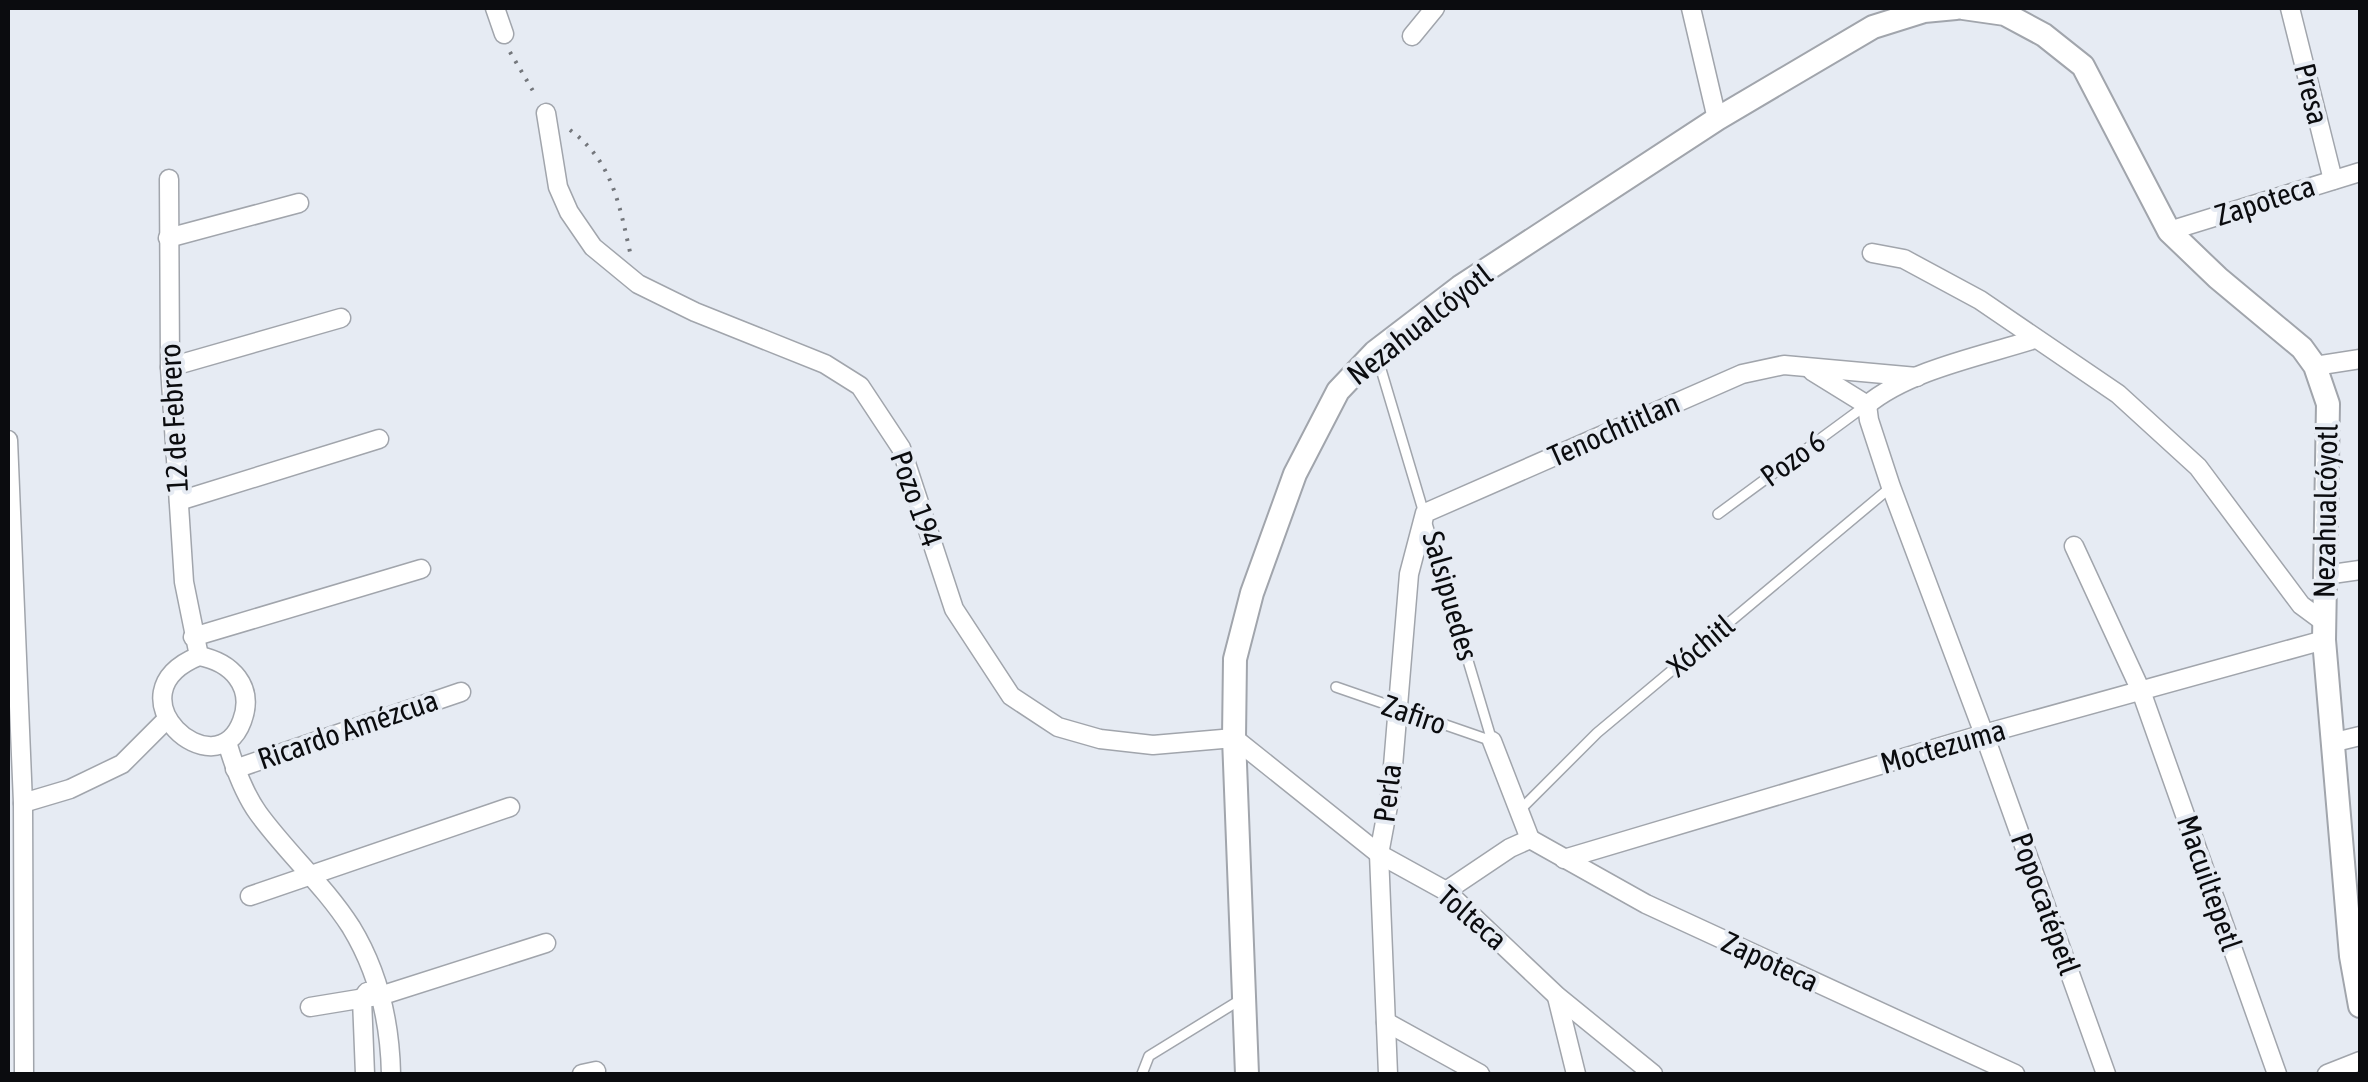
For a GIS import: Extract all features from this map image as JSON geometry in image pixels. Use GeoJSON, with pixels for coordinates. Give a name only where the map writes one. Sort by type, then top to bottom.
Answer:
{"type":"FeatureCollection","features":[{"type":"Feature","properties":{"kind":"main road","name":"Nezahualcóyotl"},"geometry":{"type":"LineString","coordinates":[[1246,1074],[1234,738],[1235,659],[1252,593],[1294,474],[1338,391],[1375,352],[1460,288],[1871,17],[1960,8],[2006,14],[2044,35],[2083,66],[2169,232],[2302,348],[2315,366],[2328,404],[2324,631],[2331,743],[2351,956],[2360,1006]]}},
{"type":"Feature","properties":{"kind":"street"},"geometry":{"type":"LineString","coordinates":[[495,8],[504,34]]}},
{"type":"Feature","properties":{"kind":"street"},"geometry":{"type":"LineString","coordinates":[[1412,36],[1434,8]]}},
{"type":"Feature","properties":{"kind":"street"},"geometry":{"type":"LineString","coordinates":[[1691,8],[1717,119]]}},
{"type":"Feature","properties":{"kind":"street","name":"Presa"},"geometry":{"type":"LineString","coordinates":[[2290,8],[2333,180]]}},
{"type":"Feature","properties":{"kind":"street","name":"Pozo 194"},"geometry":{"type":"LineString","coordinates":[[546,113],[558,187],[569,212],[593,247],[638,284],[695,312],[825,364],[860,386],[901,448],[954,609],[1011,696],[1058,727],[1100,739],[1153,745],[1234,738]]}},
{"type":"Feature","properties":{"kind":"street","name":"Zapoteca"},"geometry":{"type":"LineString","coordinates":[[2169,232],[2360,172]]}},
{"type":"Feature","properties":{"kind":"street","name":"12 de Febrero"},"geometry":{"type":"LineString","coordinates":[[169,178],[170,368],[184,582],[199,656]]}},
{"type":"Feature","properties":{"kind":"street"},"geometry":{"type":"LineString","coordinates":[[168,238],[299,203]]}},
{"type":"Feature","properties":{"kind":"street"},"geometry":{"type":"LineString","coordinates":[[1872,253],[1904,259],[2002,312],[2034,339],[2072,360],[2118,394],[2198,467],[2324,631]]}},
{"type":"Feature","properties":{"kind":"street"},"geometry":{"type":"LineString","coordinates":[[170,368],[341,318]]}},
{"type":"Feature","properties":{"kind":"street"},"geometry":{"type":"LineString","coordinates":[[1867,404],[1884,390],[1917,377],[2034,339]]}},
{"type":"Feature","properties":{"kind":"street"},"geometry":{"type":"LineString","coordinates":[[2315,366],[2360,358]]}},
{"type":"Feature","properties":{"kind":"street","name":"Tenochtitlan"},"geometry":{"type":"LineString","coordinates":[[1425,513],[1742,374],[1784,365],[1917,377]]}},
{"type":"Feature","properties":{"kind":"street"},"geometry":{"type":"LineString","coordinates":[[1808,368],[1867,404]]}},
{"type":"Feature","properties":{"kind":"street"},"geometry":{"type":"LineString","coordinates":[[1867,404],[1891,487],[1984,734]]}},
{"type":"Feature","properties":{"kind":"street"},"geometry":{"type":"LineString","coordinates":[[179,502],[379,439]]}},
{"type":"Feature","properties":{"kind":"street"},"geometry":{"type":"LineString","coordinates":[[8,440],[23,803],[15,910],[24,1074]]}},
{"type":"Feature","properties":{"kind":"street","name":"Perla"},"geometry":{"type":"LineString","coordinates":[[1388,1074],[1379,854],[1392,790],[1409,574],[1425,513]]}},
{"type":"Feature","properties":{"kind":"street","name":"Macuiltepetl"},"geometry":{"type":"LineString","coordinates":[[2074,546],[2141,692],[2277,1074]]}},
{"type":"Feature","properties":{"kind":"street"},"geometry":{"type":"LineString","coordinates":[[193,637],[421,569]]}},
{"type":"Feature","properties":{"kind":"street"},"geometry":{"type":"LineString","coordinates":[[2325,575],[2360,570]]}},
{"type":"Feature","properties":{"kind":"street","name":"Moctezuma"},"geometry":{"type":"LineString","coordinates":[[1564,860],[1984,734],[2141,692],[2324,631]]}},
{"type":"Feature","properties":{"kind":"street"},"geometry":{"type":"LineString","coordinates":[[199,656],[218,660],[234,671],[244,688],[246,708],[240,727],[227,742],[214,746],[195,744],[178,734],[167,719],[162,699],[167,679],[180,663],[199,656]]}},
{"type":"Feature","properties":{"kind":"street","name":"Ricardo Amézcua"},"geometry":{"type":"LineString","coordinates":[[234,769],[460,692]]}},
{"type":"Feature","properties":{"kind":"street"},"geometry":{"type":"LineString","coordinates":[[23,803],[70,788],[122,764],[167,719]]}},
{"type":"Feature","properties":{"kind":"street","name":"Popocatépetl"},"geometry":{"type":"LineString","coordinates":[[1984,734],[2106,1074]]}},
{"type":"Feature","properties":{"kind":"street"},"geometry":{"type":"LineString","coordinates":[[2331,743],[2360,736]]}},
{"type":"Feature","properties":{"kind":"street","name":"Tolteca"},"geometry":{"type":"LineString","coordinates":[[1234,738],[1379,854],[1446,891],[1557,996],[1653,1074]]}},
{"type":"Feature","properties":{"kind":"street","name":"Salsipuedes"},"geometry":{"type":"LineString","coordinates":[[1492,741],[1530,839]]}},
{"type":"Feature","properties":{"kind":"street"},"geometry":{"type":"LineString","coordinates":[[227,742],[234,769],[256,811],[352,928],[379,986],[390,1042],[391,1074]]}},
{"type":"Feature","properties":{"kind":"street"},"geometry":{"type":"LineString","coordinates":[[250,896],[510,807]]}},
{"type":"Feature","properties":{"kind":"street"},"geometry":{"type":"LineString","coordinates":[[1446,891],[1530,839]]}},
{"type":"Feature","properties":{"kind":"street","name":"Zapoteca"},"geometry":{"type":"LineString","coordinates":[[1530,839],[1646,904],[2015,1074]]}},
{"type":"Feature","properties":{"kind":"street"},"geometry":{"type":"LineString","coordinates":[[310,1007],[362,999],[379,986],[546,943]]}},
{"type":"Feature","properties":{"kind":"street"},"geometry":{"type":"LineString","coordinates":[[1557,996],[1576,1074]]}},
{"type":"Feature","properties":{"kind":"street"},"geometry":{"type":"LineString","coordinates":[[362,999],[366,1074]]}},
{"type":"Feature","properties":{"kind":"street"},"geometry":{"type":"LineString","coordinates":[[1386,1022],[1480,1074]]}},
{"type":"Feature","properties":{"kind":"street"},"geometry":{"type":"LineString","coordinates":[[2327,1074],[2360,1061]]}},
{"type":"Feature","properties":{"kind":"lane","name":"Salsipuedes"},"geometry":{"type":"LineString","coordinates":[[1375,352],[1492,741]]}},
{"type":"Feature","properties":{"kind":"lane","name":"Pozo 6"},"geometry":{"type":"LineString","coordinates":[[1718,514],[1867,404]]}},
{"type":"Feature","properties":{"kind":"lane","name":"Xóchitl"},"geometry":{"type":"LineString","coordinates":[[1518,812],[1597,733],[1891,487]]}},
{"type":"Feature","properties":{"kind":"lane","name":"Zafiro"},"geometry":{"type":"LineString","coordinates":[[1336,687],[1492,741]]}},
{"type":"Feature","properties":{"kind":"lane"},"geometry":{"type":"LineString","coordinates":[[1142,1074],[1148,1056],[1246,997]]}},
{"type":"Feature","properties":{"kind":"path"},"geometry":{"type":"LineString","coordinates":[[504,34],[517,68],[546,113],[587,142],[600,158],[620,211],[638,284]]}}]}
